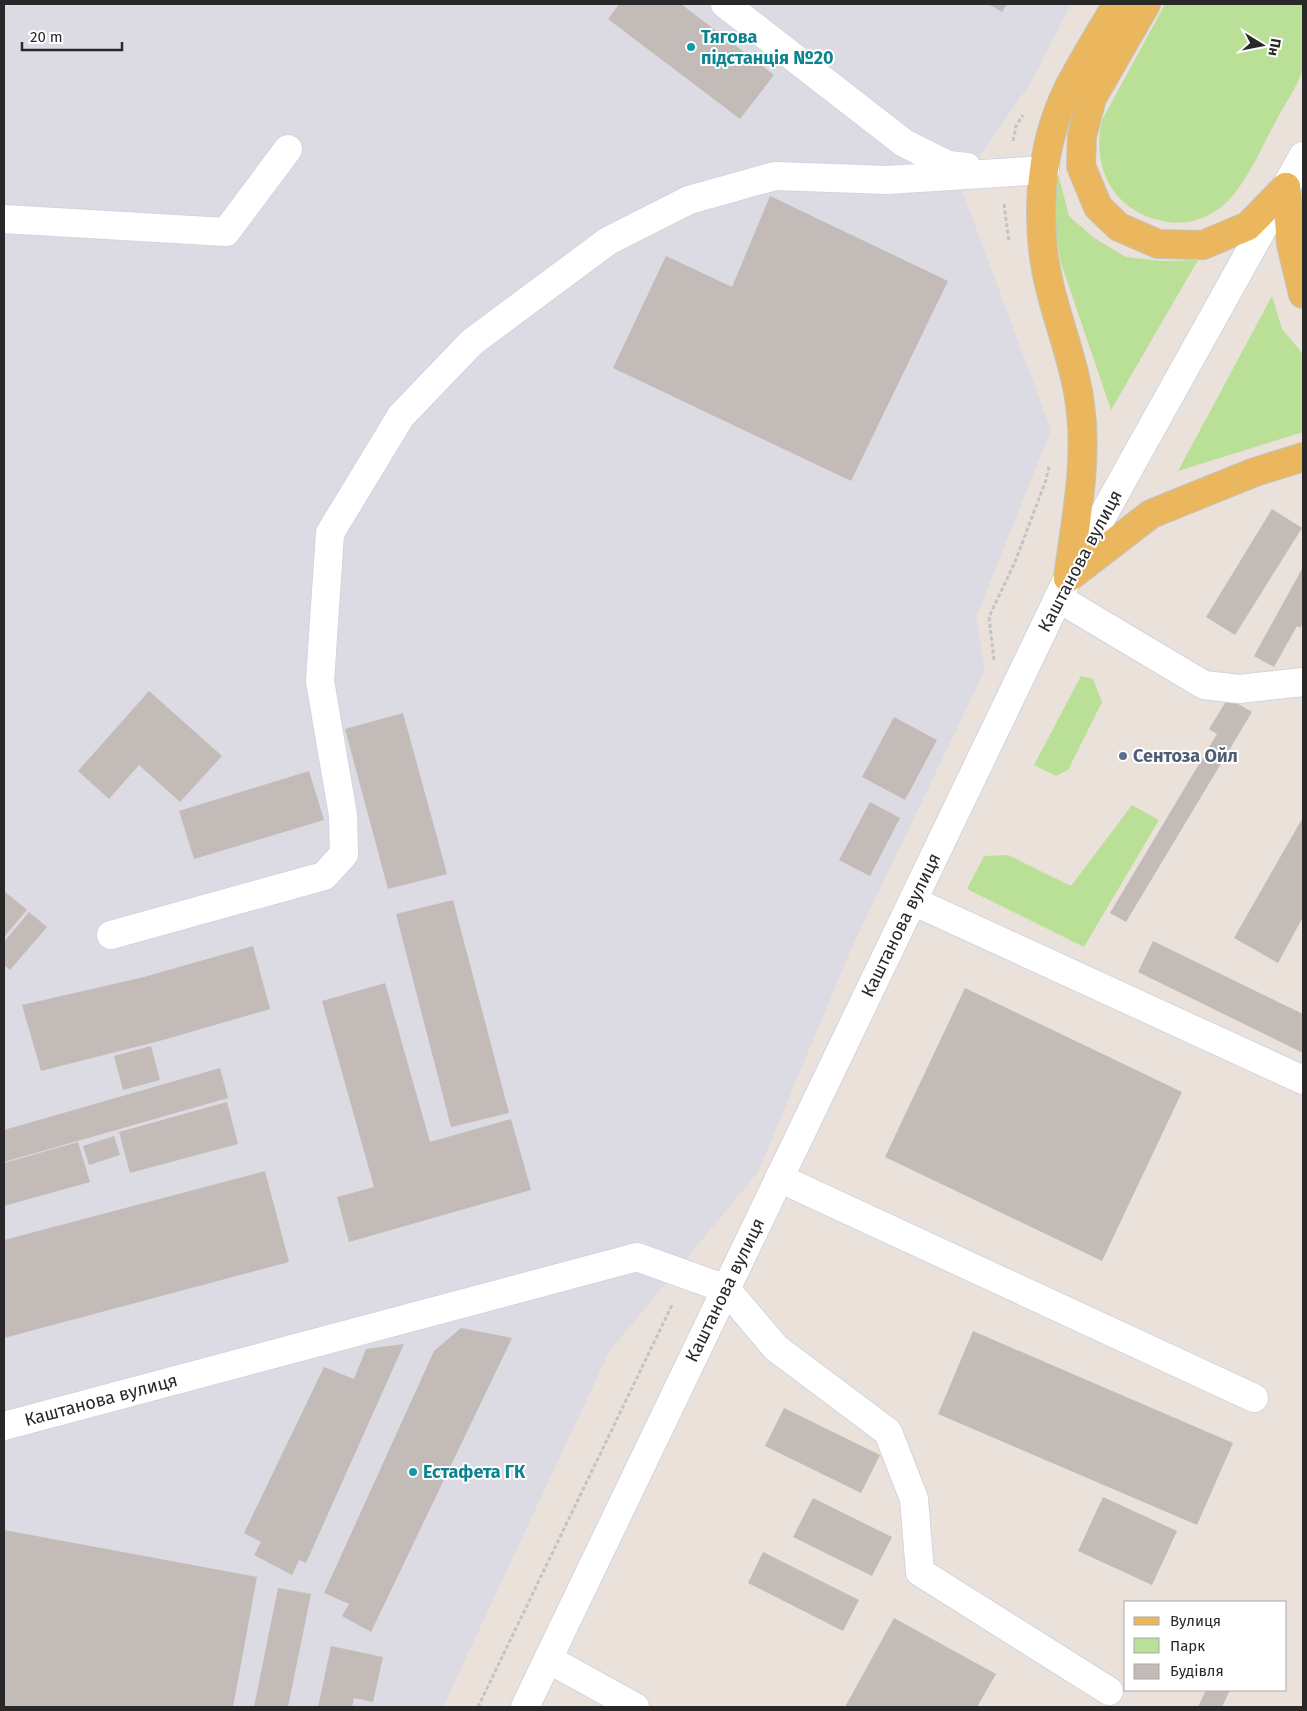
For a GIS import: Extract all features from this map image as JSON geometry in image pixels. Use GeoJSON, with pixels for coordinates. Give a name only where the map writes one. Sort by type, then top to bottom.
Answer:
{"type":"FeatureCollection","features":[{"type":"Feature","properties":{"kind":"main road"},"geometry":{"type":"LineString","coordinates":[[1063,588],[1083,457],[1081,412],[1066,340],[1049,287],[1040,212],[1047,144],[1068,90],[1117,4]]}},
{"type":"Feature","properties":{"kind":"main road"},"geometry":{"type":"LineString","coordinates":[[1146,4],[1092,98],[1082,136],[1081,166],[1098,207],[1119,227],[1158,244],[1203,245],[1248,226],[1286,188]]}},
{"type":"Feature","properties":{"kind":"main road"},"geometry":{"type":"LineString","coordinates":[[1286,188],[1291,244],[1303,294]]}},
{"type":"Feature","properties":{"kind":"main road"},"geometry":{"type":"LineString","coordinates":[[1063,588],[1151,514],[1255,472],[1303,457]]}},
{"type":"Feature","properties":{"kind":"street"},"geometry":{"type":"LineString","coordinates":[[725,4],[904,143],[948,165],[1006,171]]}},
{"type":"Feature","properties":{"kind":"street"},"geometry":{"type":"LineString","coordinates":[[4,218],[226,232],[288,149]]}},
{"type":"Feature","properties":{"kind":"street","name":"Каштанова вулиця"},"geometry":{"type":"LineString","coordinates":[[525,1707],[1063,588],[1303,156]]}},
{"type":"Feature","properties":{"kind":"street"},"geometry":{"type":"LineString","coordinates":[[111,935],[324,876],[344,854],[343,815],[320,681],[330,533],[401,416],[472,342],[608,241],[689,200],[775,176],[887,180],[1045,170]]}},
{"type":"Feature","properties":{"kind":"street"},"geometry":{"type":"LineString","coordinates":[[1063,588],[1204,685],[1240,688],[1303,682]]}},
{"type":"Feature","properties":{"kind":"street"},"geometry":{"type":"LineString","coordinates":[[913,901],[1303,1080]]}},
{"type":"Feature","properties":{"kind":"street"},"geometry":{"type":"LineString","coordinates":[[779,1178],[1254,1398]]}},
{"type":"Feature","properties":{"kind":"street","name":"Каштанова вулиця"},"geometry":{"type":"LineString","coordinates":[[4,1426],[637,1256],[726,1289]]}},
{"type":"Feature","properties":{"kind":"street"},"geometry":{"type":"LineString","coordinates":[[726,1289],[776,1348],[888,1432],[914,1499],[920,1572],[1109,1691]]}},
{"type":"Feature","properties":{"kind":"street"},"geometry":{"type":"LineString","coordinates":[[548,1659],[635,1707]]}},
{"type":"Feature","properties":{"kind":"shaded area"},"geometry":{"type":"Polygon","coordinates":[[[4,4],[1071,4],[1033,79],[960,185],[1051,430],[976,617],[985,670],[852,947],[758,1172],[609,1352],[443,1707],[4,1707],[4,4]]]}},
{"type":"Feature","properties":{"kind":"green space"},"geometry":{"type":"Polygon","coordinates":[[[1165,4],[1303,4],[1305,49],[1302,72],[1255,162],[1236,192],[1225,204],[1203,218],[1182,223],[1154,219],[1125,204],[1107,180],[1102,167],[1100,152],[1102,120],[1165,4]]]}},
{"type":"Feature","properties":{"kind":"green space"},"geometry":{"type":"Polygon","coordinates":[[[1058,173],[1069,216],[1094,238],[1126,257],[1163,261],[1198,260],[1111,410],[1061,263],[1053,215],[1058,173]]]}},
{"type":"Feature","properties":{"kind":"green space"},"geometry":{"type":"Polygon","coordinates":[[[1272,296],[1282,329],[1303,354],[1303,432],[1178,471],[1272,296]]]}},
{"type":"Feature","properties":{"kind":"green space"},"geometry":{"type":"Polygon","coordinates":[[[1081,676],[1093,679],[1102,702],[1068,770],[1056,776],[1034,765],[1081,676]]]}},
{"type":"Feature","properties":{"kind":"green space"},"geometry":{"type":"Polygon","coordinates":[[[1132,805],[1159,820],[1084,947],[967,889],[984,856],[1008,855],[1071,886],[1132,805]]]}},
{"type":"Feature","properties":{"kind":"building","name":"Тягова пiдстанцiя №20"},"geometry":{"type":"Polygon","coordinates":[[[619,4],[681,4],[774,75],[740,119],[608,19],[619,4]]]}},
{"type":"Feature","properties":{"kind":"building"},"geometry":{"type":"Polygon","coordinates":[[[988,4],[1007,4],[1002,12],[988,4]]]}},
{"type":"Feature","properties":{"kind":"building"},"geometry":{"type":"Polygon","coordinates":[[[770,196],[948,281],[851,481],[613,368],[666,256],[732,287],[770,196]]]}},
{"type":"Feature","properties":{"kind":"building"},"geometry":{"type":"Polygon","coordinates":[[[1272,509],[1302,528],[1235,635],[1206,617],[1272,509]]]}},
{"type":"Feature","properties":{"kind":"building"},"geometry":{"type":"Polygon","coordinates":[[[1303,567],[1303,622],[1300,628],[1297,626],[1274,667],[1254,656],[1303,567]]]}},
{"type":"Feature","properties":{"kind":"building"},"geometry":{"type":"Polygon","coordinates":[[[149,691],[222,756],[180,802],[139,765],[109,799],[78,771],[149,691]]]}},
{"type":"Feature","properties":{"kind":"building"},"geometry":{"type":"Polygon","coordinates":[[[1228,698],[1252,712],[1126,922],[1110,913],[1217,734],[1209,729],[1228,698]]]}},
{"type":"Feature","properties":{"kind":"building"},"geometry":{"type":"Polygon","coordinates":[[[403,713],[447,874],[388,889],[345,729],[403,713]]]}},
{"type":"Feature","properties":{"kind":"building"},"geometry":{"type":"Polygon","coordinates":[[[894,717],[937,740],[905,800],[862,777],[894,717]]]}},
{"type":"Feature","properties":{"kind":"building"},"geometry":{"type":"Polygon","coordinates":[[[309,771],[324,820],[194,859],[179,811],[309,771]]]}},
{"type":"Feature","properties":{"kind":"building"},"geometry":{"type":"Polygon","coordinates":[[[870,802],[900,818],[870,876],[839,860],[870,802]]]}},
{"type":"Feature","properties":{"kind":"building"},"geometry":{"type":"Polygon","coordinates":[[[1302,819],[1303,917],[1278,963],[1234,938],[1302,819]]]}},
{"type":"Feature","properties":{"kind":"building"},"geometry":{"type":"Polygon","coordinates":[[[4,891],[27,910],[4,937],[4,891]]]}},
{"type":"Feature","properties":{"kind":"building"},"geometry":{"type":"Polygon","coordinates":[[[453,900],[509,1113],[451,1127],[396,914],[453,900]]]}},
{"type":"Feature","properties":{"kind":"building"},"geometry":{"type":"Polygon","coordinates":[[[29,912],[47,927],[10,970],[4,965],[4,942],[29,912]]]}},
{"type":"Feature","properties":{"kind":"building"},"geometry":{"type":"Polygon","coordinates":[[[1153,941],[1303,1014],[1303,1053],[1138,972],[1153,941]]]}},
{"type":"Feature","properties":{"kind":"building"},"geometry":{"type":"Polygon","coordinates":[[[253,946],[270,1009],[163,1040],[41,1071],[22,1005],[144,977],[253,946]]]}},
{"type":"Feature","properties":{"kind":"building"},"geometry":{"type":"Polygon","coordinates":[[[385,983],[430,1142],[511,1119],[531,1190],[349,1242],[337,1197],[374,1187],[322,1001],[385,983]]]}},
{"type":"Feature","properties":{"kind":"building"},"geometry":{"type":"Polygon","coordinates":[[[965,988],[1182,1092],[1102,1261],[885,1157],[965,988]]]}},
{"type":"Feature","properties":{"kind":"building"},"geometry":{"type":"Polygon","coordinates":[[[151,1046],[160,1080],[123,1090],[114,1056],[151,1046]]]}},
{"type":"Feature","properties":{"kind":"building"},"geometry":{"type":"Polygon","coordinates":[[[220,1068],[228,1098],[4,1162],[4,1130],[220,1068]]]}},
{"type":"Feature","properties":{"kind":"building"},"geometry":{"type":"Polygon","coordinates":[[[227,1102],[238,1144],[130,1173],[119,1132],[227,1102]]]}},
{"type":"Feature","properties":{"kind":"building"},"geometry":{"type":"Polygon","coordinates":[[[114,1136],[120,1155],[89,1165],[83,1146],[114,1136]]]}},
{"type":"Feature","properties":{"kind":"building"},"geometry":{"type":"Polygon","coordinates":[[[78,1142],[90,1182],[4,1206],[4,1163],[78,1142]]]}},
{"type":"Feature","properties":{"kind":"building"},"geometry":{"type":"Polygon","coordinates":[[[265,1171],[289,1262],[4,1338],[4,1240],[265,1171]]]}},
{"type":"Feature","properties":{"kind":"building","name":"Естафета ГК"},"geometry":{"type":"Polygon","coordinates":[[[461,1328],[512,1338],[371,1632],[342,1616],[349,1604],[324,1593],[434,1351],[461,1328]]]}},
{"type":"Feature","properties":{"kind":"building"},"geometry":{"type":"Polygon","coordinates":[[[973,1331],[1233,1443],[1197,1525],[938,1414],[973,1331]]]}},
{"type":"Feature","properties":{"kind":"building"},"geometry":{"type":"Polygon","coordinates":[[[404,1344],[306,1563],[299,1560],[292,1575],[254,1555],[261,1542],[244,1533],[324,1367],[354,1379],[366,1349],[404,1344]]]}},
{"type":"Feature","properties":{"kind":"building"},"geometry":{"type":"Polygon","coordinates":[[[784,1408],[880,1455],[861,1493],[765,1446],[784,1408]]]}},
{"type":"Feature","properties":{"kind":"building"},"geometry":{"type":"Polygon","coordinates":[[[1103,1497],[1177,1531],[1152,1585],[1078,1551],[1103,1497]]]}},
{"type":"Feature","properties":{"kind":"building"},"geometry":{"type":"Polygon","coordinates":[[[813,1498],[892,1537],[872,1576],[793,1537],[813,1498]]]}},
{"type":"Feature","properties":{"kind":"building"},"geometry":{"type":"Polygon","coordinates":[[[4,1530],[257,1577],[233,1707],[4,1707],[4,1530]]]}},
{"type":"Feature","properties":{"kind":"building"},"geometry":{"type":"Polygon","coordinates":[[[763,1552],[859,1600],[843,1631],[748,1583],[763,1552]]]}},
{"type":"Feature","properties":{"kind":"building"},"geometry":{"type":"Polygon","coordinates":[[[278,1588],[311,1594],[288,1707],[254,1707],[278,1588]]]}},
{"type":"Feature","properties":{"kind":"building"},"geometry":{"type":"Polygon","coordinates":[[[894,1618],[996,1674],[977,1707],[845,1707],[894,1618]]]}},
{"type":"Feature","properties":{"kind":"building"},"geometry":{"type":"Polygon","coordinates":[[[331,1646],[383,1657],[373,1702],[354,1698],[352,1707],[318,1707],[331,1646]]]}},
{"type":"Feature","properties":{"kind":"building"},"geometry":{"type":"Polygon","coordinates":[[[1206,1691],[1230,1691],[1222,1707],[1198,1707],[1206,1691]]]}},
{"type":"Feature","properties":{"kind":"place","name":"Тягова пiдстанцiя №20"},"geometry":{"type":"Point","coordinates":[691,47]}},
{"type":"Feature","properties":{"kind":"place","name":"Сентоза Ойл"},"geometry":{"type":"Point","coordinates":[1123,756]}},
{"type":"Feature","properties":{"kind":"place","name":"Естафета ГК"},"geometry":{"type":"Point","coordinates":[413,1472]}}]}
